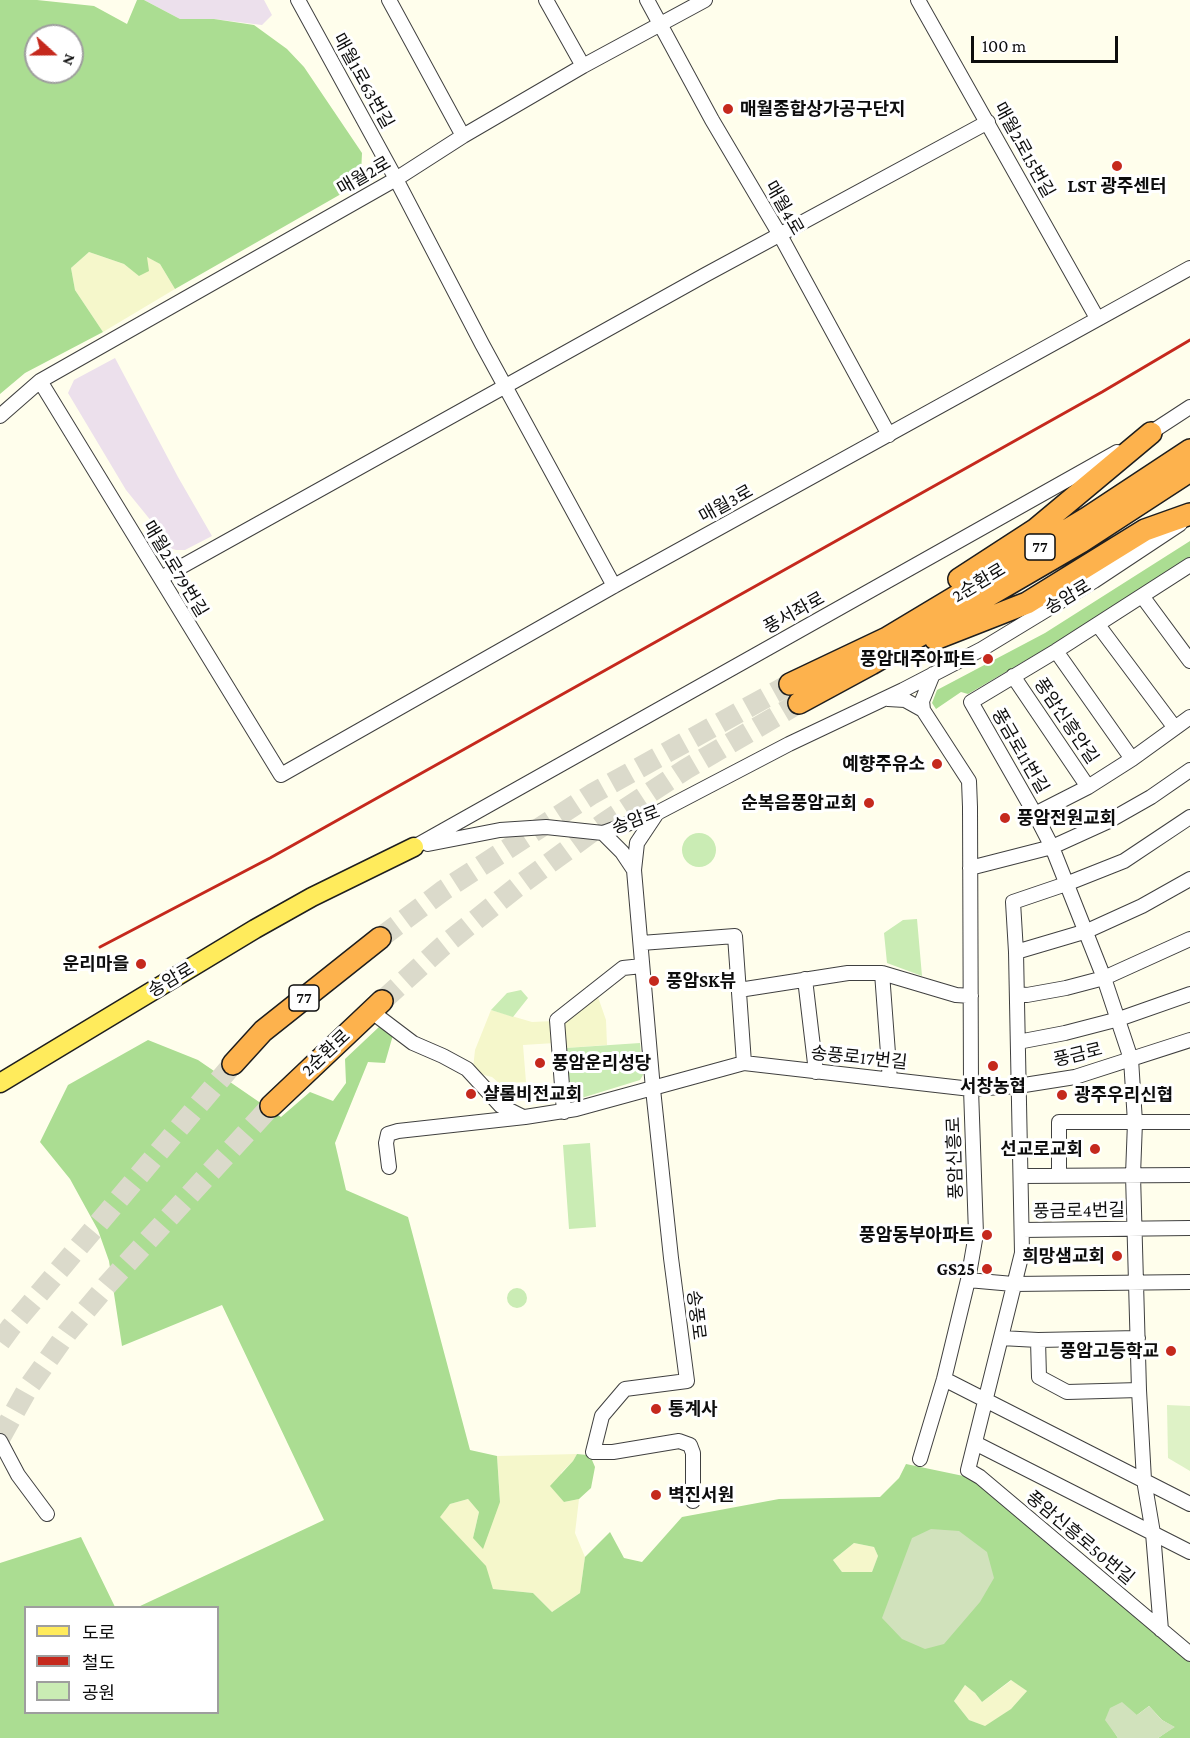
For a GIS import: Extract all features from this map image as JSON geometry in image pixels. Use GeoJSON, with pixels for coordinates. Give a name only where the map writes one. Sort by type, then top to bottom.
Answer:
{"type":"FeatureCollection","features":[{"type":"Feature","properties":{"kind":"highway","name":"2순환로"},"geometry":{"type":"LineString","coordinates":[[1151,433],[1036,529],[963,576],[870,631],[790,684],[887,638],[1087,518],[1190,450]]}},
{"type":"Feature","properties":{"kind":"highway","name":"2순환로"},"geometry":{"type":"LineString","coordinates":[[799,703],[871,664],[1081,542],[1190,471]]}},
{"type":"Feature","properties":{"kind":"highway"},"geometry":{"type":"LineString","coordinates":[[871,664],[1027,603],[1145,530],[1190,516]]}},
{"type":"Feature","properties":{"kind":"highway","name":"77"},"geometry":{"type":"LineString","coordinates":[[233,1064],[263,1031],[380,938]]}},
{"type":"Feature","properties":{"kind":"highway","name":"2순환로"},"geometry":{"type":"LineString","coordinates":[[271,1106],[381,1010]]}},
{"type":"Feature","properties":{"kind":"main road","name":"송암로"},"geometry":{"type":"LineString","coordinates":[[0,1083],[255,929],[312,897],[414,847]]}},
{"type":"Feature","properties":{"kind":"street","name":"매월1로63번길"},"geometry":{"type":"LineString","coordinates":[[298,0],[614,586]]}},
{"type":"Feature","properties":{"kind":"street"},"geometry":{"type":"LineString","coordinates":[[389,0],[463,136]]}},
{"type":"Feature","properties":{"kind":"street"},"geometry":{"type":"LineString","coordinates":[[546,0],[583,66]]}},
{"type":"Feature","properties":{"kind":"street","name":"매월4로"},"geometry":{"type":"LineString","coordinates":[[647,0],[712,120],[780,235],[889,435]]}},
{"type":"Feature","properties":{"kind":"street","name":"매월2로"},"geometry":{"type":"LineString","coordinates":[[0,416],[40,381],[396,179],[463,136],[583,66],[705,0]]}},
{"type":"Feature","properties":{"kind":"street","name":"매월2로15번길"},"geometry":{"type":"LineString","coordinates":[[918,0],[1097,318]]}},
{"type":"Feature","properties":{"kind":"street"},"geometry":{"type":"LineString","coordinates":[[160,578],[988,122]]}},
{"type":"Feature","properties":{"kind":"street","name":"매월3로"},"geometry":{"type":"LineString","coordinates":[[281,775],[614,586],[1190,268]]}},
{"type":"Feature","properties":{"kind":"street","name":"매월2로79번길"},"geometry":{"type":"LineString","coordinates":[[40,381],[281,775]]}},
{"type":"Feature","properties":{"kind":"street","name":"풍서좌로"},"geometry":{"type":"LineString","coordinates":[[414,847],[1151,433],[1190,407]]}},
{"type":"Feature","properties":{"kind":"street","name":"송암로"},"geometry":{"type":"LineString","coordinates":[[414,847],[500,830],[546,827],[603,833],[657,813],[789,744],[982,649],[1094,581],[1190,516]]}},
{"type":"Feature","properties":{"kind":"street","name":"풍암신흥안길"},"geometry":{"type":"LineString","coordinates":[[971,702],[1189,569]]}},
{"type":"Feature","properties":{"kind":"street"},"geometry":{"type":"LineString","coordinates":[[1142,597],[1190,661]]}},
{"type":"Feature","properties":{"kind":"street"},"geometry":{"type":"LineString","coordinates":[[1098,625],[1175,728]]}},
{"type":"Feature","properties":{"kind":"street","name":"풍암신흥안길"},"geometry":{"type":"LineString","coordinates":[[1056,651],[1132,759]]}},
{"type":"Feature","properties":{"kind":"street"},"geometry":{"type":"LineString","coordinates":[[923,710],[922,701],[933,674]]}},
{"type":"Feature","properties":{"kind":"street","name":"풍암신흥안길"},"geometry":{"type":"LineString","coordinates":[[1013,676],[1088,787]]}},
{"type":"Feature","properties":{"kind":"street"},"geometry":{"type":"LineString","coordinates":[[886,698],[905,700],[923,710]]}},
{"type":"Feature","properties":{"kind":"street","name":"풍금로11번길"},"geometry":{"type":"LineString","coordinates":[[971,702],[1052,847],[1087,931],[1131,1059],[1135,1122],[1133,1175],[1139,1390],[1144,1480],[1153,1533],[1161,1630]]}},
{"type":"Feature","properties":{"kind":"street","name":"풍암신흥로"},"geometry":{"type":"LineString","coordinates":[[920,1459],[944,1379],[968,1280],[976,1228],[971,1089],[969,782],[923,710]]}},
{"type":"Feature","properties":{"kind":"street","name":"풍암신흥안길"},"geometry":{"type":"LineString","coordinates":[[1035,814],[1088,787],[1132,759],[1190,717]]}},
{"type":"Feature","properties":{"kind":"street"},"geometry":{"type":"LineString","coordinates":[[970,868],[1052,847],[1107,822],[1151,797],[1190,770]]}},
{"type":"Feature","properties":{"kind":"street","name":"송풍로"},"geometry":{"type":"LineString","coordinates":[[657,813],[637,843],[634,870],[653,1089],[687,1381],[625,1389],[602,1416],[593,1452],[613,1452],[679,1441],[690,1445],[693,1453],[693,1501]]}},
{"type":"Feature","properties":{"kind":"street"},"geometry":{"type":"LineString","coordinates":[[1066,884],[1124,861],[1190,817]]}},
{"type":"Feature","properties":{"kind":"street"},"geometry":{"type":"LineString","coordinates":[[603,833],[622,852],[634,870]]}},
{"type":"Feature","properties":{"kind":"street"},"geometry":{"type":"LineString","coordinates":[[1016,952],[1087,931],[1142,906],[1190,879]]}},
{"type":"Feature","properties":{"kind":"street","name":"풍금로4번길"},"geometry":{"type":"LineString","coordinates":[[1000,1338],[1022,1253],[1013,902],[1066,884]]}},
{"type":"Feature","properties":{"kind":"street"},"geometry":{"type":"LineString","coordinates":[[641,943],[735,936],[744,1063]]}},
{"type":"Feature","properties":{"kind":"street"},"geometry":{"type":"LineString","coordinates":[[1017,994],[1027,995],[1066,988],[1104,978],[1190,939]]}},
{"type":"Feature","properties":{"kind":"street"},"geometry":{"type":"LineString","coordinates":[[564,1112],[557,1020],[623,968],[642,966]]}},
{"type":"Feature","properties":{"kind":"street"},"geometry":{"type":"LineString","coordinates":[[739,990],[848,973],[882,973],[956,995],[970,996]]}},
{"type":"Feature","properties":{"kind":"street"},"geometry":{"type":"LineString","coordinates":[[882,973],[890,1080]]}},
{"type":"Feature","properties":{"kind":"street"},"geometry":{"type":"LineString","coordinates":[[806,979],[816,1072]]}},
{"type":"Feature","properties":{"kind":"street"},"geometry":{"type":"LineString","coordinates":[[1018,1042],[1119,1019],[1190,993]]}},
{"type":"Feature","properties":{"kind":"street"},"geometry":{"type":"LineString","coordinates":[[381,1010],[413,1043],[467,1069],[501,1106],[525,1117]]}},
{"type":"Feature","properties":{"kind":"street","name":"풍금로"},"geometry":{"type":"LineString","coordinates":[[971,1089],[1018,1086],[1075,1077],[1190,1040]]}},
{"type":"Feature","properties":{"kind":"street","name":"송풍로17번길"},"geometry":{"type":"LineString","coordinates":[[389,1167],[386,1143],[388,1134],[398,1131],[564,1112],[744,1063],[971,1089]]}},
{"type":"Feature","properties":{"kind":"street","name":"풍금로4번길"},"geometry":{"type":"LineString","coordinates":[[1059,1176],[1059,1122],[1135,1122]]}},
{"type":"Feature","properties":{"kind":"street"},"geometry":{"type":"LineString","coordinates":[[1135,1122],[1190,1122]]}},
{"type":"Feature","properties":{"kind":"street","name":"풍금로4번길"},"geometry":{"type":"LineString","coordinates":[[1021,1176],[1190,1175]]}},
{"type":"Feature","properties":{"kind":"street","name":"풍금로4번길"},"geometry":{"type":"LineString","coordinates":[[1022,1230],[1190,1228]]}},
{"type":"Feature","properties":{"kind":"street"},"geometry":{"type":"LineString","coordinates":[[968,1280],[1013,1284],[1190,1282]]}},
{"type":"Feature","properties":{"kind":"street"},"geometry":{"type":"LineString","coordinates":[[1000,1338],[1038,1340],[1138,1338]]}},
{"type":"Feature","properties":{"kind":"street","name":"풍암신흥로50번길"},"geometry":{"type":"LineString","coordinates":[[1000,1338],[968,1470],[980,1477],[1190,1654]]}},
{"type":"Feature","properties":{"kind":"street"},"geometry":{"type":"LineString","coordinates":[[1038,1340],[1038,1377],[1067,1392],[1139,1390]]}},
{"type":"Feature","properties":{"kind":"street"},"geometry":{"type":"LineString","coordinates":[[944,1379],[1190,1504]]}},
{"type":"Feature","properties":{"kind":"street"},"geometry":{"type":"LineString","coordinates":[[0,1441],[18,1475],[47,1514]]}},
{"type":"Feature","properties":{"kind":"street","name":"풍암신흥로50번길"},"geometry":{"type":"LineString","coordinates":[[975,1443],[1190,1552]]}},
{"type":"Feature","properties":{"kind":"shaded area"},"geometry":{"type":"Polygon","coordinates":[[[144,0],[264,0],[272,15],[262,25],[214,19],[180,19],[144,0]]]}},
{"type":"Feature","properties":{"kind":"shaded area"},"geometry":{"type":"Polygon","coordinates":[[[115,358],[212,536],[185,550],[163,546],[152,522],[126,490],[68,393],[74,380],[115,358]]]}},
{"type":"Feature","properties":{"kind":"green space"},"geometry":{"type":"Polygon","coordinates":[[[0,0],[37,0],[94,6],[127,24],[137,0],[144,0],[180,19],[214,19],[254,25],[287,49],[304,67],[362,153],[361,174],[355,186],[175,289],[160,264],[147,257],[149,271],[139,276],[124,264],[89,252],[71,268],[75,290],[103,332],[25,373],[0,394],[0,0]]]}},
{"type":"Feature","properties":{"kind":"green space"},"geometry":{"type":"Polygon","coordinates":[[[89,252],[124,264],[140,276],[146,256],[160,264],[175,289],[103,332],[75,290],[71,268],[89,252]]]}},
{"type":"Feature","properties":{"kind":"green space"},"geometry":{"type":"Polygon","coordinates":[[[1190,541],[1190,557],[1052,645],[968,694],[961,692],[936,709],[932,703],[937,690],[1045,633],[1190,541]]]}},
{"type":"Feature","properties":{"kind":"green space"},"geometry":{"type":"Polygon","coordinates":[[[699,833],[711,838],[716,850],[711,862],[699,867],[687,862],[682,850],[687,838],[699,833]]]}},
{"type":"Feature","properties":{"kind":"green space"},"geometry":{"type":"Polygon","coordinates":[[[917,919],[922,976],[887,963],[884,933],[903,920],[917,919]]]}},
{"type":"Feature","properties":{"kind":"green space"},"geometry":{"type":"Polygon","coordinates":[[[521,990],[528,998],[513,1017],[491,1010],[507,993],[521,990]]]}},
{"type":"Feature","properties":{"kind":"green space"},"geometry":{"type":"Polygon","coordinates":[[[598,997],[606,1020],[607,1045],[566,1048],[563,1022],[598,997]]]}},
{"type":"Feature","properties":{"kind":"green space"},"geometry":{"type":"Polygon","coordinates":[[[491,1010],[532,1022],[554,1021],[555,1043],[523,1045],[526,1082],[499,1083],[492,1077],[480,1074],[473,1069],[475,1050],[491,1010]]]}},
{"type":"Feature","properties":{"kind":"green space"},"geometry":{"type":"Polygon","coordinates":[[[380,1026],[393,1035],[385,1063],[368,1062],[335,1143],[346,1190],[408,1217],[470,1450],[497,1456],[500,1502],[483,1549],[473,1538],[479,1512],[468,1499],[450,1504],[440,1517],[486,1566],[493,1589],[533,1593],[552,1612],[580,1593],[585,1557],[610,1532],[624,1558],[642,1562],[682,1517],[779,1499],[880,1497],[899,1478],[906,1464],[973,1478],[1190,1662],[1190,1738],[1158,1738],[1174,1727],[1162,1720],[1149,1706],[1137,1715],[1106,1719],[1118,1738],[0,1738],[0,1563],[81,1537],[115,1606],[24,1606],[24,1714],[219,1714],[219,1606],[140,1606],[324,1520],[222,1305],[122,1346],[109,1261],[98,1230],[70,1179],[40,1142],[68,1085],[148,1040],[198,1060],[281,1117],[310,1092],[333,1101],[346,1083],[345,1059],[380,1026]],[[854,1543],[833,1560],[842,1572],[872,1572],[878,1556],[874,1547],[854,1543]],[[1011,1680],[982,1702],[965,1685],[954,1701],[969,1720],[985,1726],[1011,1709],[1027,1691],[1011,1680]]]}},
{"type":"Feature","properties":{"kind":"green space"},"geometry":{"type":"Polygon","coordinates":[[[640,1043],[643,1075],[640,1080],[575,1100],[569,1095],[566,1048],[640,1043]]]}},
{"type":"Feature","properties":{"kind":"green space"},"geometry":{"type":"Polygon","coordinates":[[[590,1143],[596,1227],[569,1229],[563,1145],[590,1143]]]}},
{"type":"Feature","properties":{"kind":"green space"},"geometry":{"type":"Polygon","coordinates":[[[513,1288],[521,1288],[527,1294],[527,1302],[521,1308],[513,1308],[507,1302],[507,1294],[513,1288]]]}},
{"type":"Feature","properties":{"kind":"green space"},"geometry":{"type":"Polygon","coordinates":[[[1167,1405],[1190,1406],[1190,1471],[1168,1458],[1167,1405]]]}},
{"type":"Feature","properties":{"kind":"green space"},"geometry":{"type":"Polygon","coordinates":[[[577,1454],[561,1473],[564,1502],[579,1499],[575,1533],[585,1557],[580,1593],[552,1612],[533,1593],[493,1589],[485,1566],[439,1517],[450,1504],[468,1499],[479,1512],[473,1538],[500,1502],[497,1456],[577,1454]]]}},
{"type":"Feature","properties":{"kind":"green space"},"geometry":{"type":"Polygon","coordinates":[[[577,1454],[587,1455],[595,1467],[591,1488],[579,1499],[564,1502],[550,1486],[577,1454]]]}},
{"type":"Feature","properties":{"kind":"green space"},"geometry":{"type":"Polygon","coordinates":[[[931,1529],[959,1531],[987,1552],[994,1578],[980,1602],[944,1644],[925,1649],[902,1639],[882,1618],[912,1538],[931,1529]]]}},
{"type":"Feature","properties":{"kind":"green space"},"geometry":{"type":"Polygon","coordinates":[[[854,1543],[874,1547],[878,1556],[872,1572],[842,1572],[833,1560],[854,1543]]]}},
{"type":"Feature","properties":{"kind":"green space"},"geometry":{"type":"Polygon","coordinates":[[[1012,1680],[1027,1691],[1011,1709],[985,1727],[969,1720],[954,1701],[965,1685],[982,1702],[1012,1680]]]}},
{"type":"Feature","properties":{"kind":"green space"},"geometry":{"type":"Polygon","coordinates":[[[1122,1702],[1137,1715],[1149,1706],[1162,1720],[1175,1727],[1158,1738],[1118,1738],[1105,1720],[1110,1708],[1122,1702]]]}},
{"type":"Feature","properties":{"kind":"tunnel"},"geometry":{"type":"LineString","coordinates":[[380,938],[444,890],[592,794],[790,684]]}},
{"type":"Feature","properties":{"kind":"tunnel"},"geometry":{"type":"LineString","coordinates":[[382,1001],[443,946],[517,887],[604,823],[686,769],[799,703]]}},
{"type":"Feature","properties":{"kind":"tunnel"},"geometry":{"type":"LineString","coordinates":[[0,1342],[233,1064]]}},
{"type":"Feature","properties":{"kind":"tunnel"},"geometry":{"type":"LineString","coordinates":[[0,1438],[28,1388],[67,1333],[108,1284],[271,1106]]}},
{"type":"Feature","properties":{"kind":"railway"},"geometry":{"type":"LineString","coordinates":[[100,947],[270,858],[1102,392],[1190,340]]}},
{"type":"Feature","properties":{"kind":"place","name":"매월종합상가공구단지"},"geometry":{"type":"Point","coordinates":[728,109]}},
{"type":"Feature","properties":{"kind":"place","name":"LST 광주센터"},"geometry":{"type":"Point","coordinates":[1117,166]}},
{"type":"Feature","properties":{"kind":"place","name":"풍암대주아파트"},"geometry":{"type":"Point","coordinates":[988,659]}},
{"type":"Feature","properties":{"kind":"place","name":"예향주유소"},"geometry":{"type":"Point","coordinates":[937,764]}},
{"type":"Feature","properties":{"kind":"place","name":"순복음풍암교회"},"geometry":{"type":"Point","coordinates":[869,803]}},
{"type":"Feature","properties":{"kind":"place","name":"풍암전원교회"},"geometry":{"type":"Point","coordinates":[1005,818]}},
{"type":"Feature","properties":{"kind":"place","name":"운리마을"},"geometry":{"type":"Point","coordinates":[141,964]}},
{"type":"Feature","properties":{"kind":"place","name":"풍암SK뷰"},"geometry":{"type":"Point","coordinates":[654,981]}},
{"type":"Feature","properties":{"kind":"place","name":"풍암운리성당"},"geometry":{"type":"Point","coordinates":[540,1063]}},
{"type":"Feature","properties":{"kind":"place","name":"서창농협"},"geometry":{"type":"Point","coordinates":[993,1066]}},
{"type":"Feature","properties":{"kind":"place","name":"샬롬비전교회"},"geometry":{"type":"Point","coordinates":[471,1094]}},
{"type":"Feature","properties":{"kind":"place","name":"광주우리신협"},"geometry":{"type":"Point","coordinates":[1062,1095]}},
{"type":"Feature","properties":{"kind":"place","name":"선교로교회"},"geometry":{"type":"Point","coordinates":[1095,1149]}},
{"type":"Feature","properties":{"kind":"place","name":"풍암동부아파트"},"geometry":{"type":"Point","coordinates":[987,1235]}},
{"type":"Feature","properties":{"kind":"place","name":"희망샘교회"},"geometry":{"type":"Point","coordinates":[1117,1256]}},
{"type":"Feature","properties":{"kind":"place","name":"GS25"},"geometry":{"type":"Point","coordinates":[987,1269]}},
{"type":"Feature","properties":{"kind":"place","name":"풍암고등학교"},"geometry":{"type":"Point","coordinates":[1171,1351]}},
{"type":"Feature","properties":{"kind":"place","name":"통계사"},"geometry":{"type":"Point","coordinates":[656,1409]}},
{"type":"Feature","properties":{"kind":"place","name":"벽진서원"},"geometry":{"type":"Point","coordinates":[656,1495]}}]}
